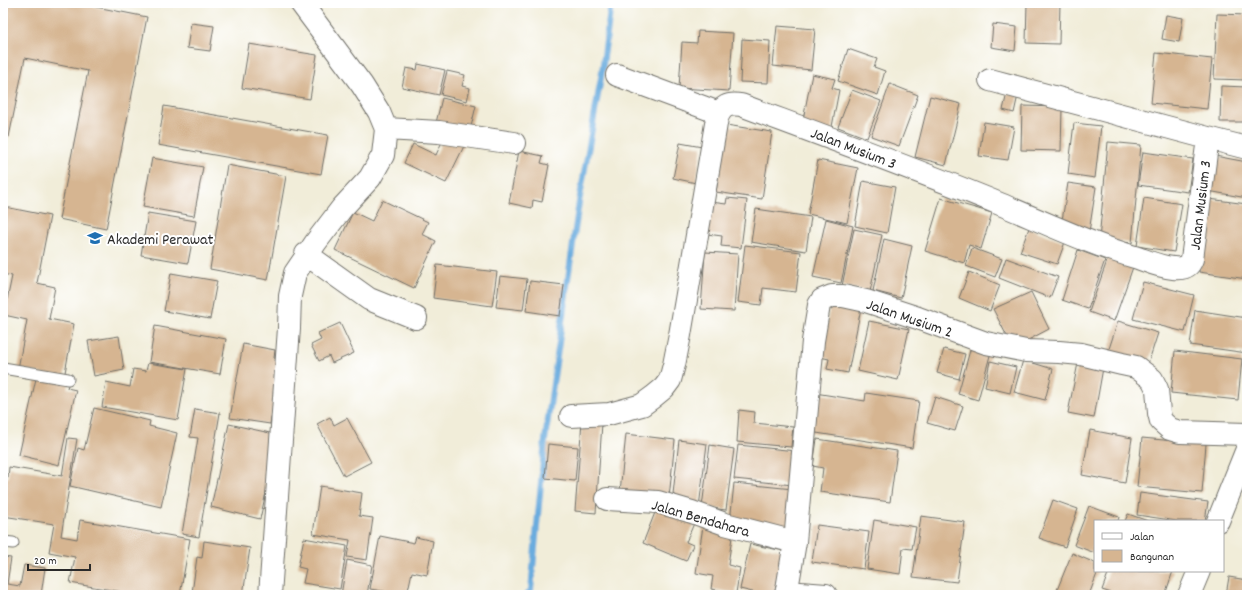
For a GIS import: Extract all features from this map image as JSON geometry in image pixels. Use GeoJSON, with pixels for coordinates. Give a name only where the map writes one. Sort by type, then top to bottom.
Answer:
{"type":"FeatureCollection","features":[{"type":"Feature","properties":{"kind":"street"},"geometry":{"type":"LineString","coordinates":[[270,595],[290,296],[295,273],[306,254],[342,208],[370,178],[383,155],[386,129],[379,112],[362,85],[301,3]]}},
{"type":"Feature","properties":{"kind":"street"},"geometry":{"type":"LineString","coordinates":[[571,416],[609,414],[642,405],[664,388],[670,380],[680,335],[719,113],[616,75]]}},
{"type":"Feature","properties":{"kind":"street"},"geometry":{"type":"LineString","coordinates":[[990,80],[1208,138]]}},
{"type":"Feature","properties":{"kind":"street","name":"Jalan Musium 3"},"geometry":{"type":"LineString","coordinates":[[719,113],[726,106],[731,104],[740,105],[952,184],[1059,230],[1115,252],[1172,268],[1187,267],[1192,259],[1208,138],[1247,148]]}},
{"type":"Feature","properties":{"kind":"street"},"geometry":{"type":"LineString","coordinates":[[386,129],[439,132],[514,143]]}},
{"type":"Feature","properties":{"kind":"street"},"geometry":{"type":"LineString","coordinates":[[306,254],[369,299],[416,318]]}},
{"type":"Feature","properties":{"kind":"street","name":"Jalan Musium 2"},"geometry":{"type":"LineString","coordinates":[[787,593],[795,542],[815,323],[819,305],[822,300],[832,296],[843,296],[866,301],[986,343],[1026,352],[1081,354],[1136,368],[1152,378],[1157,389],[1161,421],[1170,429],[1180,432],[1247,434]]}},
{"type":"Feature","properties":{"kind":"street"},"geometry":{"type":"LineString","coordinates":[[1218,520],[1247,449]]}},
{"type":"Feature","properties":{"kind":"street","name":"Jalan Bendahara"},"geometry":{"type":"LineString","coordinates":[[607,498],[658,502],[725,524],[795,542]]}},
{"type":"Feature","properties":{"kind":"street"},"geometry":{"type":"LineString","coordinates":[[1189,595],[1199,572]]}},
{"type":"Feature","properties":{"kind":"street"},"geometry":{"type":"LineString","coordinates":[[787,593],[826,595]]}},
{"type":"Feature","properties":{"kind":"lane"},"geometry":{"type":"LineString","coordinates":[[3,368],[68,379]]}},
{"type":"Feature","properties":{"kind":"building"},"geometry":{"type":"Polygon","coordinates":[[[3,3],[76,3],[147,17],[106,229],[59,219],[88,71],[25,58],[9,137],[3,136],[3,3]]]}},
{"type":"Feature","properties":{"kind":"building"},"geometry":{"type":"Polygon","coordinates":[[[1027,3],[1060,3],[1059,44],[1026,43],[1027,3]]]}},
{"type":"Feature","properties":{"kind":"building"},"geometry":{"type":"Polygon","coordinates":[[[1217,14],[1247,15],[1247,80],[1214,79],[1217,14]]]}},
{"type":"Feature","properties":{"kind":"building"},"geometry":{"type":"Polygon","coordinates":[[[1166,15],[1183,18],[1179,42],[1162,39],[1166,15]]]}},
{"type":"Feature","properties":{"kind":"building"},"geometry":{"type":"Polygon","coordinates":[[[191,23],[214,26],[210,51],[187,48],[191,23]]]}},
{"type":"Feature","properties":{"kind":"building"},"geometry":{"type":"Polygon","coordinates":[[[993,24],[1017,27],[1015,51],[991,47],[993,24]]]}},
{"type":"Feature","properties":{"kind":"building"},"geometry":{"type":"Polygon","coordinates":[[[777,26],[815,29],[811,70],[773,66],[777,26]]]}},
{"type":"Feature","properties":{"kind":"building"},"geometry":{"type":"Polygon","coordinates":[[[698,31],[733,33],[729,91],[679,88],[682,42],[697,43],[698,31]]]}},
{"type":"Feature","properties":{"kind":"building"},"geometry":{"type":"Polygon","coordinates":[[[742,39],[770,41],[768,83],[740,82],[742,39]]]}},
{"type":"Feature","properties":{"kind":"building"},"geometry":{"type":"Polygon","coordinates":[[[249,44],[317,55],[310,99],[242,88],[249,44]]]}},
{"type":"Feature","properties":{"kind":"building"},"geometry":{"type":"Polygon","coordinates":[[[848,49],[877,59],[874,67],[885,71],[878,95],[838,81],[848,49]]]}},
{"type":"Feature","properties":{"kind":"building"},"geometry":{"type":"Polygon","coordinates":[[[1156,53],[1212,59],[1207,109],[1151,103],[1156,53]]]}},
{"type":"Feature","properties":{"kind":"building"},"geometry":{"type":"Polygon","coordinates":[[[418,64],[445,70],[439,95],[402,87],[406,68],[417,70],[418,64]]]}},
{"type":"Feature","properties":{"kind":"building"},"geometry":{"type":"Polygon","coordinates":[[[447,71],[465,75],[462,86],[470,88],[467,101],[441,95],[447,71]]]}},
{"type":"Feature","properties":{"kind":"building"},"geometry":{"type":"Polygon","coordinates":[[[812,74],[835,79],[832,88],[839,90],[831,132],[802,125],[812,74]]]}},
{"type":"Feature","properties":{"kind":"building"},"geometry":{"type":"Polygon","coordinates":[[[890,84],[918,95],[899,146],[871,136],[890,84]]]}},
{"type":"Feature","properties":{"kind":"building"},"geometry":{"type":"Polygon","coordinates":[[[1221,86],[1247,87],[1247,122],[1220,122],[1221,86]]]}},
{"type":"Feature","properties":{"kind":"building"},"geometry":{"type":"Polygon","coordinates":[[[852,90],[881,101],[867,138],[838,127],[852,90]]]}},
{"type":"Feature","properties":{"kind":"building"},"geometry":{"type":"Polygon","coordinates":[[[1007,93],[1018,95],[1014,113],[1003,110],[1007,93]]]}},
{"type":"Feature","properties":{"kind":"building"},"geometry":{"type":"Polygon","coordinates":[[[930,96],[961,104],[946,165],[915,157],[930,96]]]}},
{"type":"Feature","properties":{"kind":"building"},"geometry":{"type":"Polygon","coordinates":[[[442,98],[476,106],[469,135],[435,127],[442,98]]]}},
{"type":"Feature","properties":{"kind":"building"},"geometry":{"type":"Polygon","coordinates":[[[164,106],[328,135],[321,174],[158,145],[164,106]]]}},
{"type":"Feature","properties":{"kind":"building"},"geometry":{"type":"Polygon","coordinates":[[[1022,106],[1062,107],[1061,151],[1021,150],[1022,106]]]}},
{"type":"Feature","properties":{"kind":"building"},"geometry":{"type":"Polygon","coordinates":[[[984,122],[1014,127],[1008,160],[979,156],[984,122]]]}},
{"type":"Feature","properties":{"kind":"building"},"geometry":{"type":"Polygon","coordinates":[[[1074,123],[1101,126],[1095,178],[1068,174],[1074,123]]]}},
{"type":"Feature","properties":{"kind":"building"},"geometry":{"type":"Polygon","coordinates":[[[726,125],[772,132],[762,199],[716,192],[726,125]]]}},
{"type":"Feature","properties":{"kind":"building"},"geometry":{"type":"Polygon","coordinates":[[[445,135],[465,144],[446,183],[404,163],[413,144],[436,155],[445,135]]]}},
{"type":"Feature","properties":{"kind":"building"},"geometry":{"type":"Polygon","coordinates":[[[1108,142],[1141,145],[1132,243],[1099,240],[1108,142]]]}},
{"type":"Feature","properties":{"kind":"building"},"geometry":{"type":"Polygon","coordinates":[[[680,143],[702,147],[696,183],[673,178],[680,143]]]}},
{"type":"Feature","properties":{"kind":"building"},"geometry":{"type":"Polygon","coordinates":[[[519,151],[543,156],[541,163],[549,165],[542,202],[533,200],[532,208],[509,203],[519,151]]]}},
{"type":"Feature","properties":{"kind":"building"},"geometry":{"type":"Polygon","coordinates":[[[1143,152],[1193,159],[1188,192],[1138,185],[1143,152]]]}},
{"type":"Feature","properties":{"kind":"building"},"geometry":{"type":"Polygon","coordinates":[[[1215,156],[1247,162],[1247,198],[1208,191],[1215,156]]]}},
{"type":"Feature","properties":{"kind":"building"},"geometry":{"type":"Polygon","coordinates":[[[152,158],[203,167],[194,216],[143,207],[152,158]]]}},
{"type":"Feature","properties":{"kind":"building"},"geometry":{"type":"Polygon","coordinates":[[[818,160],[858,168],[847,223],[808,214],[818,160]]]}},
{"type":"Feature","properties":{"kind":"building"},"geometry":{"type":"Polygon","coordinates":[[[227,165],[286,176],[268,280],[210,269],[227,165]]]}},
{"type":"Feature","properties":{"kind":"building"},"geometry":{"type":"Polygon","coordinates":[[[863,181],[895,187],[887,233],[855,226],[863,181]]]}},
{"type":"Feature","properties":{"kind":"building"},"geometry":{"type":"Polygon","coordinates":[[[1068,183],[1096,187],[1089,232],[1061,227],[1068,183]]]}},
{"type":"Feature","properties":{"kind":"building"},"geometry":{"type":"Polygon","coordinates":[[[727,198],[747,200],[741,248],[721,246],[722,236],[707,234],[711,202],[726,204],[727,198]]]}},
{"type":"Feature","properties":{"kind":"building"},"geometry":{"type":"Polygon","coordinates":[[[941,198],[992,213],[981,249],[969,245],[964,263],[925,251],[941,198]]]}},
{"type":"Feature","properties":{"kind":"building"},"geometry":{"type":"Polygon","coordinates":[[[1144,198],[1182,204],[1174,252],[1137,246],[1144,198]]]}},
{"type":"Feature","properties":{"kind":"building"},"geometry":{"type":"Polygon","coordinates":[[[1209,199],[1247,204],[1247,279],[1199,272],[1209,199]]]}},
{"type":"Feature","properties":{"kind":"building"},"geometry":{"type":"Polygon","coordinates":[[[382,200],[428,222],[422,234],[436,241],[414,288],[335,250],[353,212],[372,221],[382,200]]]}},
{"type":"Feature","properties":{"kind":"building"},"geometry":{"type":"Polygon","coordinates":[[[5,207],[50,216],[37,283],[55,287],[49,319],[74,324],[64,378],[18,369],[27,320],[4,315],[12,276],[3,274],[3,219],[5,207]]]}},
{"type":"Feature","properties":{"kind":"building"},"geometry":{"type":"Polygon","coordinates":[[[756,209],[811,217],[806,251],[751,242],[756,209]]]}},
{"type":"Feature","properties":{"kind":"building"},"geometry":{"type":"Polygon","coordinates":[[[148,213],[196,221],[188,263],[141,255],[148,213]]]}},
{"type":"Feature","properties":{"kind":"building"},"geometry":{"type":"Polygon","coordinates":[[[826,219],[853,226],[841,283],[813,277],[826,219]]]}},
{"type":"Feature","properties":{"kind":"building"},"geometry":{"type":"Polygon","coordinates":[[[1029,228],[1065,242],[1057,264],[1020,252],[1029,228]]]}},
{"type":"Feature","properties":{"kind":"building"},"geometry":{"type":"Polygon","coordinates":[[[854,229],[882,235],[870,292],[842,286],[854,229]]]}},
{"type":"Feature","properties":{"kind":"building"},"geometry":{"type":"Polygon","coordinates":[[[884,239],[912,246],[901,298],[873,291],[884,239]]]}},
{"type":"Feature","properties":{"kind":"building"},"geometry":{"type":"Polygon","coordinates":[[[745,245],[801,252],[796,292],[763,288],[761,305],[738,302],[745,245]]]}},
{"type":"Feature","properties":{"kind":"building"},"geometry":{"type":"Polygon","coordinates":[[[972,248],[1002,259],[995,277],[966,266],[972,248]]]}},
{"type":"Feature","properties":{"kind":"building"},"geometry":{"type":"Polygon","coordinates":[[[1078,250],[1105,260],[1088,309],[1062,300],[1078,250]]]}},
{"type":"Feature","properties":{"kind":"building"},"geometry":{"type":"Polygon","coordinates":[[[705,252],[738,254],[734,311],[701,309],[705,252]]]}},
{"type":"Feature","properties":{"kind":"building"},"geometry":{"type":"Polygon","coordinates":[[[1006,258],[1058,277],[1050,298],[999,278],[1006,258]]]}},
{"type":"Feature","properties":{"kind":"building"},"geometry":{"type":"Polygon","coordinates":[[[1108,258],[1133,267],[1114,321],[1089,312],[1108,258]]]}},
{"type":"Feature","properties":{"kind":"building"},"geometry":{"type":"Polygon","coordinates":[[[437,265],[497,272],[492,306],[433,298],[437,265]]]}},
{"type":"Feature","properties":{"kind":"building"},"geometry":{"type":"Polygon","coordinates":[[[969,272],[1000,285],[990,311],[959,298],[969,272]]]}},
{"type":"Feature","properties":{"kind":"building"},"geometry":{"type":"Polygon","coordinates":[[[171,273],[217,281],[210,319],[164,311],[171,273]]]}},
{"type":"Feature","properties":{"kind":"building"},"geometry":{"type":"Polygon","coordinates":[[[500,276],[527,279],[523,310],[496,307],[500,276]]]}},
{"type":"Feature","properties":{"kind":"building"},"geometry":{"type":"Polygon","coordinates":[[[530,281],[564,285],[560,316],[526,311],[530,281]]]}},
{"type":"Feature","properties":{"kind":"building"},"geometry":{"type":"Polygon","coordinates":[[[1143,282],[1194,295],[1185,332],[1133,319],[1143,282]]]}},
{"type":"Feature","properties":{"kind":"building"},"geometry":{"type":"Polygon","coordinates":[[[1031,292],[1049,329],[1013,348],[993,309],[1031,292]]]}},
{"type":"Feature","properties":{"kind":"building"},"geometry":{"type":"Polygon","coordinates":[[[831,302],[861,308],[848,373],[827,369],[829,359],[820,357],[831,302]]]}},
{"type":"Feature","properties":{"kind":"building"},"geometry":{"type":"Polygon","coordinates":[[[1195,310],[1247,318],[1247,353],[1190,345],[1195,310]]]}},
{"type":"Feature","properties":{"kind":"building"},"geometry":{"type":"Polygon","coordinates":[[[869,321],[909,329],[898,380],[858,371],[869,321]]]}},
{"type":"Feature","properties":{"kind":"building"},"geometry":{"type":"Polygon","coordinates":[[[1118,321],[1158,333],[1147,367],[1107,355],[1118,321]]]}},
{"type":"Feature","properties":{"kind":"building"},"geometry":{"type":"Polygon","coordinates":[[[340,323],[354,353],[332,363],[329,356],[319,361],[311,345],[321,340],[318,333],[340,323]]]}},
{"type":"Feature","properties":{"kind":"building"},"geometry":{"type":"Polygon","coordinates":[[[155,326],[226,339],[220,374],[149,362],[155,326]]]}},
{"type":"Feature","properties":{"kind":"building"},"geometry":{"type":"Polygon","coordinates":[[[119,336],[124,370],[94,376],[88,341],[119,336]]]}},
{"type":"Feature","properties":{"kind":"building"},"geometry":{"type":"Polygon","coordinates":[[[972,343],[992,348],[978,400],[958,394],[972,343]]]}},
{"type":"Feature","properties":{"kind":"building"},"geometry":{"type":"Polygon","coordinates":[[[243,344],[275,350],[274,358],[281,360],[270,424],[230,418],[243,344]]]}},
{"type":"Feature","properties":{"kind":"building"},"geometry":{"type":"Polygon","coordinates":[[[944,349],[965,354],[959,379],[937,373],[944,349]]]}},
{"type":"Feature","properties":{"kind":"building"},"geometry":{"type":"Polygon","coordinates":[[[1175,351],[1242,359],[1238,400],[1171,393],[1175,351]]]}},
{"type":"Feature","properties":{"kind":"building"},"geometry":{"type":"Polygon","coordinates":[[[1023,360],[1053,369],[1045,400],[1014,392],[1023,360]]]}},
{"type":"Feature","properties":{"kind":"building"},"geometry":{"type":"Polygon","coordinates":[[[990,361],[1016,367],[1010,393],[985,387],[990,361]]]}},
{"type":"Feature","properties":{"kind":"building"},"geometry":{"type":"Polygon","coordinates":[[[148,363],[187,369],[178,420],[102,407],[106,382],[130,387],[133,369],[146,371],[148,363]]]}},
{"type":"Feature","properties":{"kind":"building"},"geometry":{"type":"Polygon","coordinates":[[[1078,363],[1103,368],[1094,418],[1068,413],[1078,363]]]}},
{"type":"Feature","properties":{"kind":"building"},"geometry":{"type":"Polygon","coordinates":[[[37,374],[69,382],[67,388],[76,390],[59,465],[19,455],[37,374]]]}},
{"type":"Feature","properties":{"kind":"building"},"geometry":{"type":"Polygon","coordinates":[[[815,393],[865,401],[866,393],[919,401],[912,448],[810,432],[815,393]]]}},
{"type":"Feature","properties":{"kind":"building"},"geometry":{"type":"Polygon","coordinates":[[[935,397],[963,406],[955,431],[927,423],[935,397]]]}},
{"type":"Feature","properties":{"kind":"building"},"geometry":{"type":"Polygon","coordinates":[[[94,408],[150,421],[149,426],[177,433],[161,507],[70,486],[78,448],[84,450],[94,408]]]}},
{"type":"Feature","properties":{"kind":"building"},"geometry":{"type":"Polygon","coordinates":[[[195,409],[220,413],[199,537],[182,534],[198,438],[190,437],[195,409]]]}},
{"type":"Feature","properties":{"kind":"building"},"geometry":{"type":"Polygon","coordinates":[[[739,410],[755,412],[754,423],[793,427],[791,447],[737,442],[739,410]]]}},
{"type":"Feature","properties":{"kind":"building"},"geometry":{"type":"Polygon","coordinates":[[[330,417],[334,425],[347,418],[371,462],[344,476],[317,424],[330,417]]]}},
{"type":"Feature","properties":{"kind":"building"},"geometry":{"type":"Polygon","coordinates":[[[582,421],[602,423],[596,513],[575,511],[582,421]]]}},
{"type":"Feature","properties":{"kind":"building"},"geometry":{"type":"Polygon","coordinates":[[[229,424],[279,435],[260,519],[211,507],[229,424]]]}},
{"type":"Feature","properties":{"kind":"building"},"geometry":{"type":"Polygon","coordinates":[[[1090,430],[1132,438],[1125,483],[1082,475],[1090,430]]]}},
{"type":"Feature","properties":{"kind":"building"},"geometry":{"type":"Polygon","coordinates":[[[626,434],[675,440],[669,498],[620,492],[626,434]]]}},
{"type":"Feature","properties":{"kind":"building"},"geometry":{"type":"Polygon","coordinates":[[[68,438],[77,439],[61,536],[77,539],[80,520],[190,539],[180,595],[141,595],[70,583],[75,557],[49,552],[54,524],[3,516],[3,477],[8,478],[9,467],[62,476],[68,438]]]}},
{"type":"Feature","properties":{"kind":"building"},"geometry":{"type":"Polygon","coordinates":[[[1142,438],[1206,444],[1202,493],[1137,487],[1142,438]]]}},
{"type":"Feature","properties":{"kind":"building"},"geometry":{"type":"Polygon","coordinates":[[[817,439],[897,451],[890,502],[820,492],[823,468],[813,466],[817,439]]]}},
{"type":"Feature","properties":{"kind":"building"},"geometry":{"type":"Polygon","coordinates":[[[679,440],[707,444],[699,507],[672,503],[679,440]]]}},
{"type":"Feature","properties":{"kind":"building"},"geometry":{"type":"Polygon","coordinates":[[[548,444],[578,447],[575,481],[545,478],[548,444]]]}},
{"type":"Feature","properties":{"kind":"building"},"geometry":{"type":"Polygon","coordinates":[[[710,445],[734,449],[726,510],[702,507],[710,445]]]}},
{"type":"Feature","properties":{"kind":"building"},"geometry":{"type":"Polygon","coordinates":[[[738,445],[796,451],[793,485],[734,479],[738,445]]]}},
{"type":"Feature","properties":{"kind":"building"},"geometry":{"type":"Polygon","coordinates":[[[734,483],[793,489],[789,530],[730,523],[734,483]]]}},
{"type":"Feature","properties":{"kind":"building"},"geometry":{"type":"Polygon","coordinates":[[[320,486],[362,493],[359,516],[373,518],[367,560],[347,557],[350,540],[313,534],[320,486]]]}},
{"type":"Feature","properties":{"kind":"building"},"geometry":{"type":"Polygon","coordinates":[[[1140,493],[1208,502],[1205,520],[1170,520],[1137,515],[1140,493]]]}},
{"type":"Feature","properties":{"kind":"building"},"geometry":{"type":"Polygon","coordinates":[[[1053,500],[1078,509],[1065,547],[1039,538],[1053,500]]]}},
{"type":"Feature","properties":{"kind":"building"},"geometry":{"type":"Polygon","coordinates":[[[658,505],[695,521],[686,542],[693,545],[686,561],[643,543],[658,505]]]}},
{"type":"Feature","properties":{"kind":"building"},"geometry":{"type":"Polygon","coordinates":[[[1089,506],[1119,517],[1118,520],[1094,520],[1094,553],[1074,545],[1089,506]]]}},
{"type":"Feature","properties":{"kind":"building"},"geometry":{"type":"Polygon","coordinates":[[[1128,514],[1145,520],[1125,520],[1128,514]]]}},
{"type":"Feature","properties":{"kind":"building"},"geometry":{"type":"Polygon","coordinates":[[[921,516],[965,522],[957,582],[913,577],[921,516]]]}},
{"type":"Feature","properties":{"kind":"building"},"geometry":{"type":"Polygon","coordinates":[[[874,520],[916,527],[912,549],[903,548],[900,574],[867,569],[874,520]]]}},
{"type":"Feature","properties":{"kind":"building"},"geometry":{"type":"Polygon","coordinates":[[[817,525],[869,532],[864,569],[812,562],[817,525]]]}},
{"type":"Feature","properties":{"kind":"building"},"geometry":{"type":"Polygon","coordinates":[[[703,526],[733,530],[728,565],[740,568],[736,593],[711,589],[713,576],[696,573],[703,526]]]}},
{"type":"Feature","properties":{"kind":"building"},"geometry":{"type":"Polygon","coordinates":[[[380,536],[414,543],[416,537],[433,541],[427,575],[412,572],[407,595],[370,589],[380,536]]]}},
{"type":"Feature","properties":{"kind":"building"},"geometry":{"type":"Polygon","coordinates":[[[304,538],[347,546],[340,589],[303,583],[306,569],[298,567],[304,538]]]}},
{"type":"Feature","properties":{"kind":"building"},"geometry":{"type":"Polygon","coordinates":[[[204,541],[250,548],[243,595],[196,595],[192,593],[197,557],[202,558],[204,541]]]}},
{"type":"Feature","properties":{"kind":"building"},"geometry":{"type":"Polygon","coordinates":[[[750,544],[784,551],[774,595],[765,595],[740,589],[750,544]]]}},
{"type":"Feature","properties":{"kind":"building"},"geometry":{"type":"Polygon","coordinates":[[[1072,553],[1094,563],[1094,572],[1098,572],[1089,595],[1055,595],[1072,553]]]}},
{"type":"Feature","properties":{"kind":"building"},"geometry":{"type":"Polygon","coordinates":[[[3,557],[11,558],[7,584],[20,586],[24,565],[45,568],[41,595],[3,595],[3,557]]]}},
{"type":"Feature","properties":{"kind":"building"},"geometry":{"type":"Polygon","coordinates":[[[347,560],[372,565],[367,595],[341,595],[347,560]]]}},
{"type":"Feature","properties":{"kind":"building"},"geometry":{"type":"Polygon","coordinates":[[[1109,572],[1173,572],[1165,595],[1118,595],[1102,590],[1109,572]]]}},
{"type":"Feature","properties":{"kind":"building"},"geometry":{"type":"Polygon","coordinates":[[[1229,577],[1247,580],[1247,595],[1226,595],[1229,577]]]}},
{"type":"Feature","properties":{"kind":"waterway"},"geometry":{"type":"LineString","coordinates":[[527,595],[531,590],[545,440],[579,202],[602,72],[611,3]]}},
{"type":"Feature","properties":{"kind":"place","name":"Akademi Perawat"},"geometry":{"type":"Point","coordinates":[95,238]}}]}
